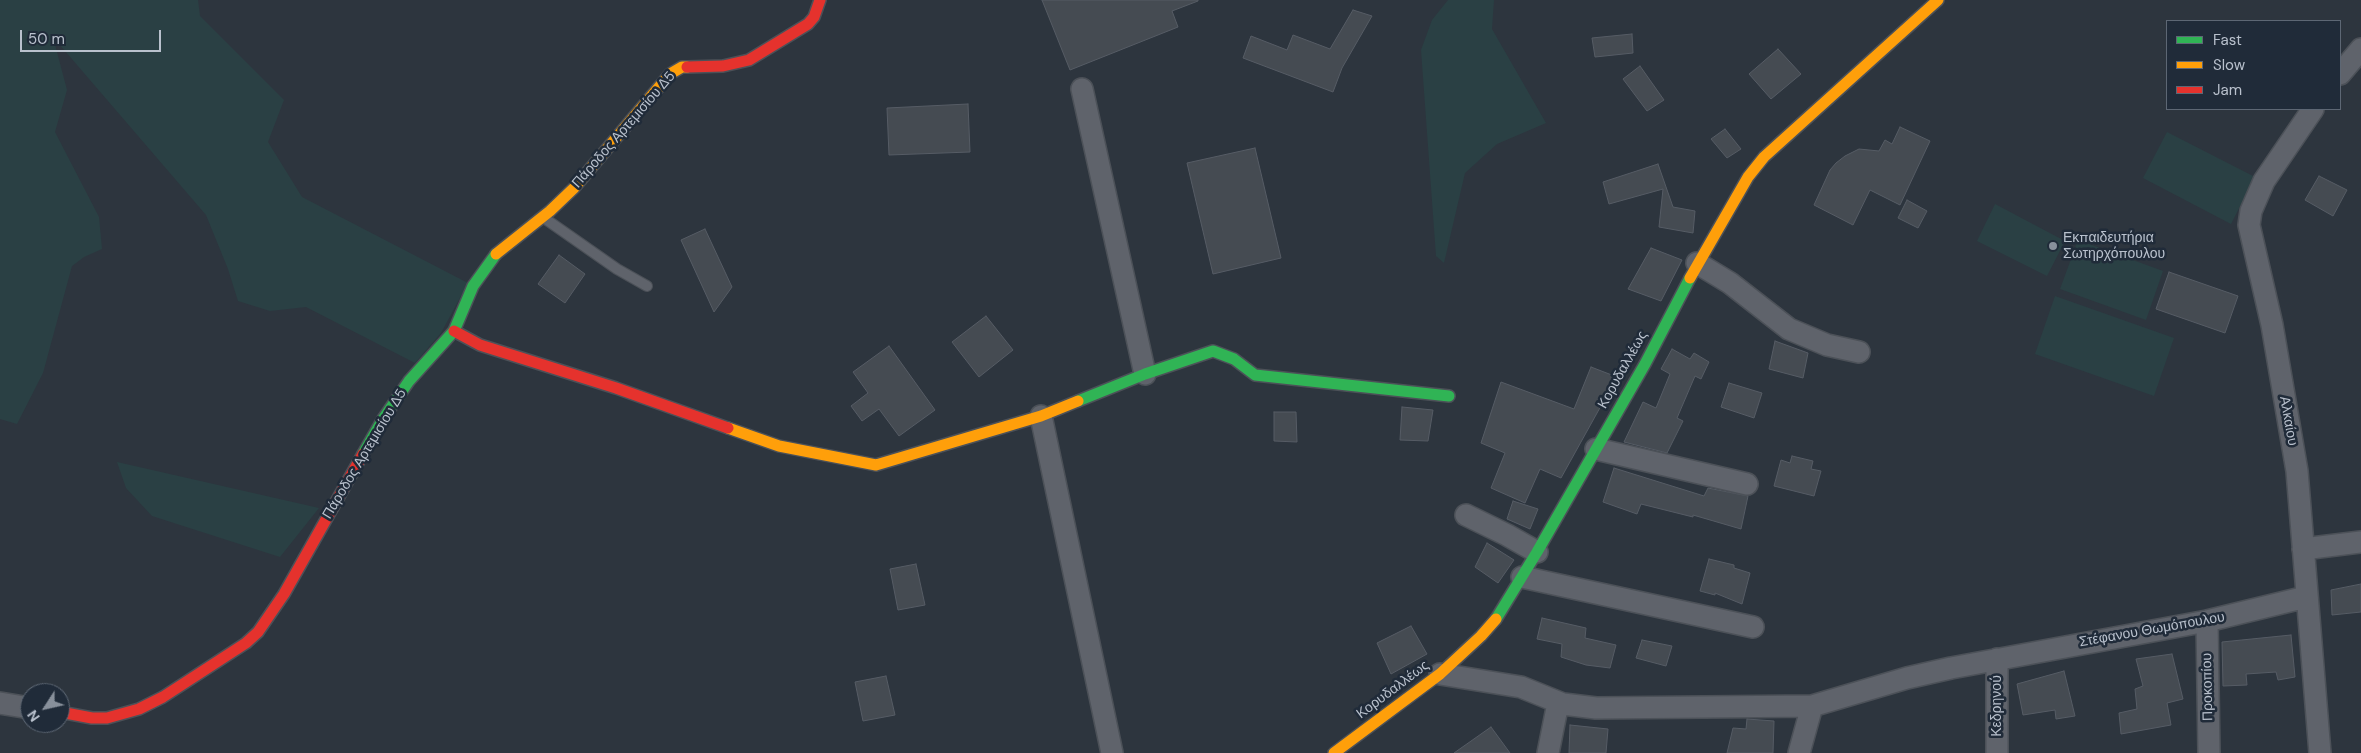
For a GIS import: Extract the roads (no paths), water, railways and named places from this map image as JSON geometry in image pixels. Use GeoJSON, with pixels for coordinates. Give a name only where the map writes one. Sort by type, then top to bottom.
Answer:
{"type":"FeatureCollection","features":[{"type":"Feature","properties":{"kind":"street","name":"Πάροδος Αρτεμισίου Δ5"},"geometry":{"type":"LineString","coordinates":[[70,714],[92,718],[107,718],[139,709],[163,697],[258,632],[284,594],[383,419],[409,381],[454,331],[473,286],[493,256],[543,217],[574,188],[670,74],[682,66],[723,66],[749,60],[780,43],[808,24],[814,17],[820,0]]}},
{"type":"Feature","properties":{"kind":"street","name":"Κορυδαλλέως"},"geometry":{"type":"LineString","coordinates":[[1334,753],[1440,674],[1482,636],[1504,608],[1522,578],[1645,364],[1730,204],[1764,157],[1938,0]]}},
{"type":"Feature","properties":{"kind":"street"},"geometry":{"type":"LineString","coordinates":[[2341,73],[2361,49]]}},
{"type":"Feature","properties":{"kind":"street"},"geometry":{"type":"LineString","coordinates":[[1082,89],[1145,374]]}},
{"type":"Feature","properties":{"kind":"street","name":"Αλκαίου"},"geometry":{"type":"LineString","coordinates":[[2312,110],[2264,181],[2251,211],[2249,225],[2272,325],[2293,447],[2304,549],[2306,597],[2320,753]]}},
{"type":"Feature","properties":{"kind":"street"},"geometry":{"type":"LineString","coordinates":[[1697,263],[1730,283],[1789,329],[1827,345],[1860,352]]}},
{"type":"Feature","properties":{"kind":"street"},"geometry":{"type":"LineString","coordinates":[[454,331],[480,345],[616,388],[779,446],[876,465],[1041,416],[1145,374],[1213,351],[1234,359],[1255,375],[1449,396]]}},
{"type":"Feature","properties":{"kind":"street"},"geometry":{"type":"LineString","coordinates":[[1041,416],[1112,753]]}},
{"type":"Feature","properties":{"kind":"street"},"geometry":{"type":"LineString","coordinates":[[1596,449],[1747,484]]}},
{"type":"Feature","properties":{"kind":"street"},"geometry":{"type":"LineString","coordinates":[[1466,515],[1537,552]]}},
{"type":"Feature","properties":{"kind":"street"},"geometry":{"type":"LineString","coordinates":[[2304,549],[2361,542]]}},
{"type":"Feature","properties":{"kind":"street"},"geometry":{"type":"LineString","coordinates":[[1522,578],[1753,627]]}},
{"type":"Feature","properties":{"kind":"street","name":"Στέφανου Θωμόπουλου"},"geometry":{"type":"LineString","coordinates":[[1440,674],[1521,687],[1558,703],[1596,708],[1812,706],[1926,673],[2207,621],[2306,597]]}},
{"type":"Feature","properties":{"kind":"street","name":"Προκοπίου"},"geometry":{"type":"LineString","coordinates":[[2207,621],[2209,753]]}},
{"type":"Feature","properties":{"kind":"street","name":"Κεδρηνού"},"geometry":{"type":"LineString","coordinates":[[1997,753],[1998,659]]}},
{"type":"Feature","properties":{"kind":"street"},"geometry":{"type":"LineString","coordinates":[[1548,753],[1558,703]]}},
{"type":"Feature","properties":{"kind":"street"},"geometry":{"type":"LineString","coordinates":[[0,704],[20,707]]}},
{"type":"Feature","properties":{"kind":"street"},"geometry":{"type":"LineString","coordinates":[[1799,753],[1812,706]]}},
{"type":"Feature","properties":{"kind":"lane"},"geometry":{"type":"LineString","coordinates":[[543,217],[610,264],[647,286]]}},
{"type":"Feature","properties":{"kind":"place","name":"Εκπαιδευτήρια Σωτηρχόπουλου"},"geometry":{"type":"Point","coordinates":[2053,246]}}]}
